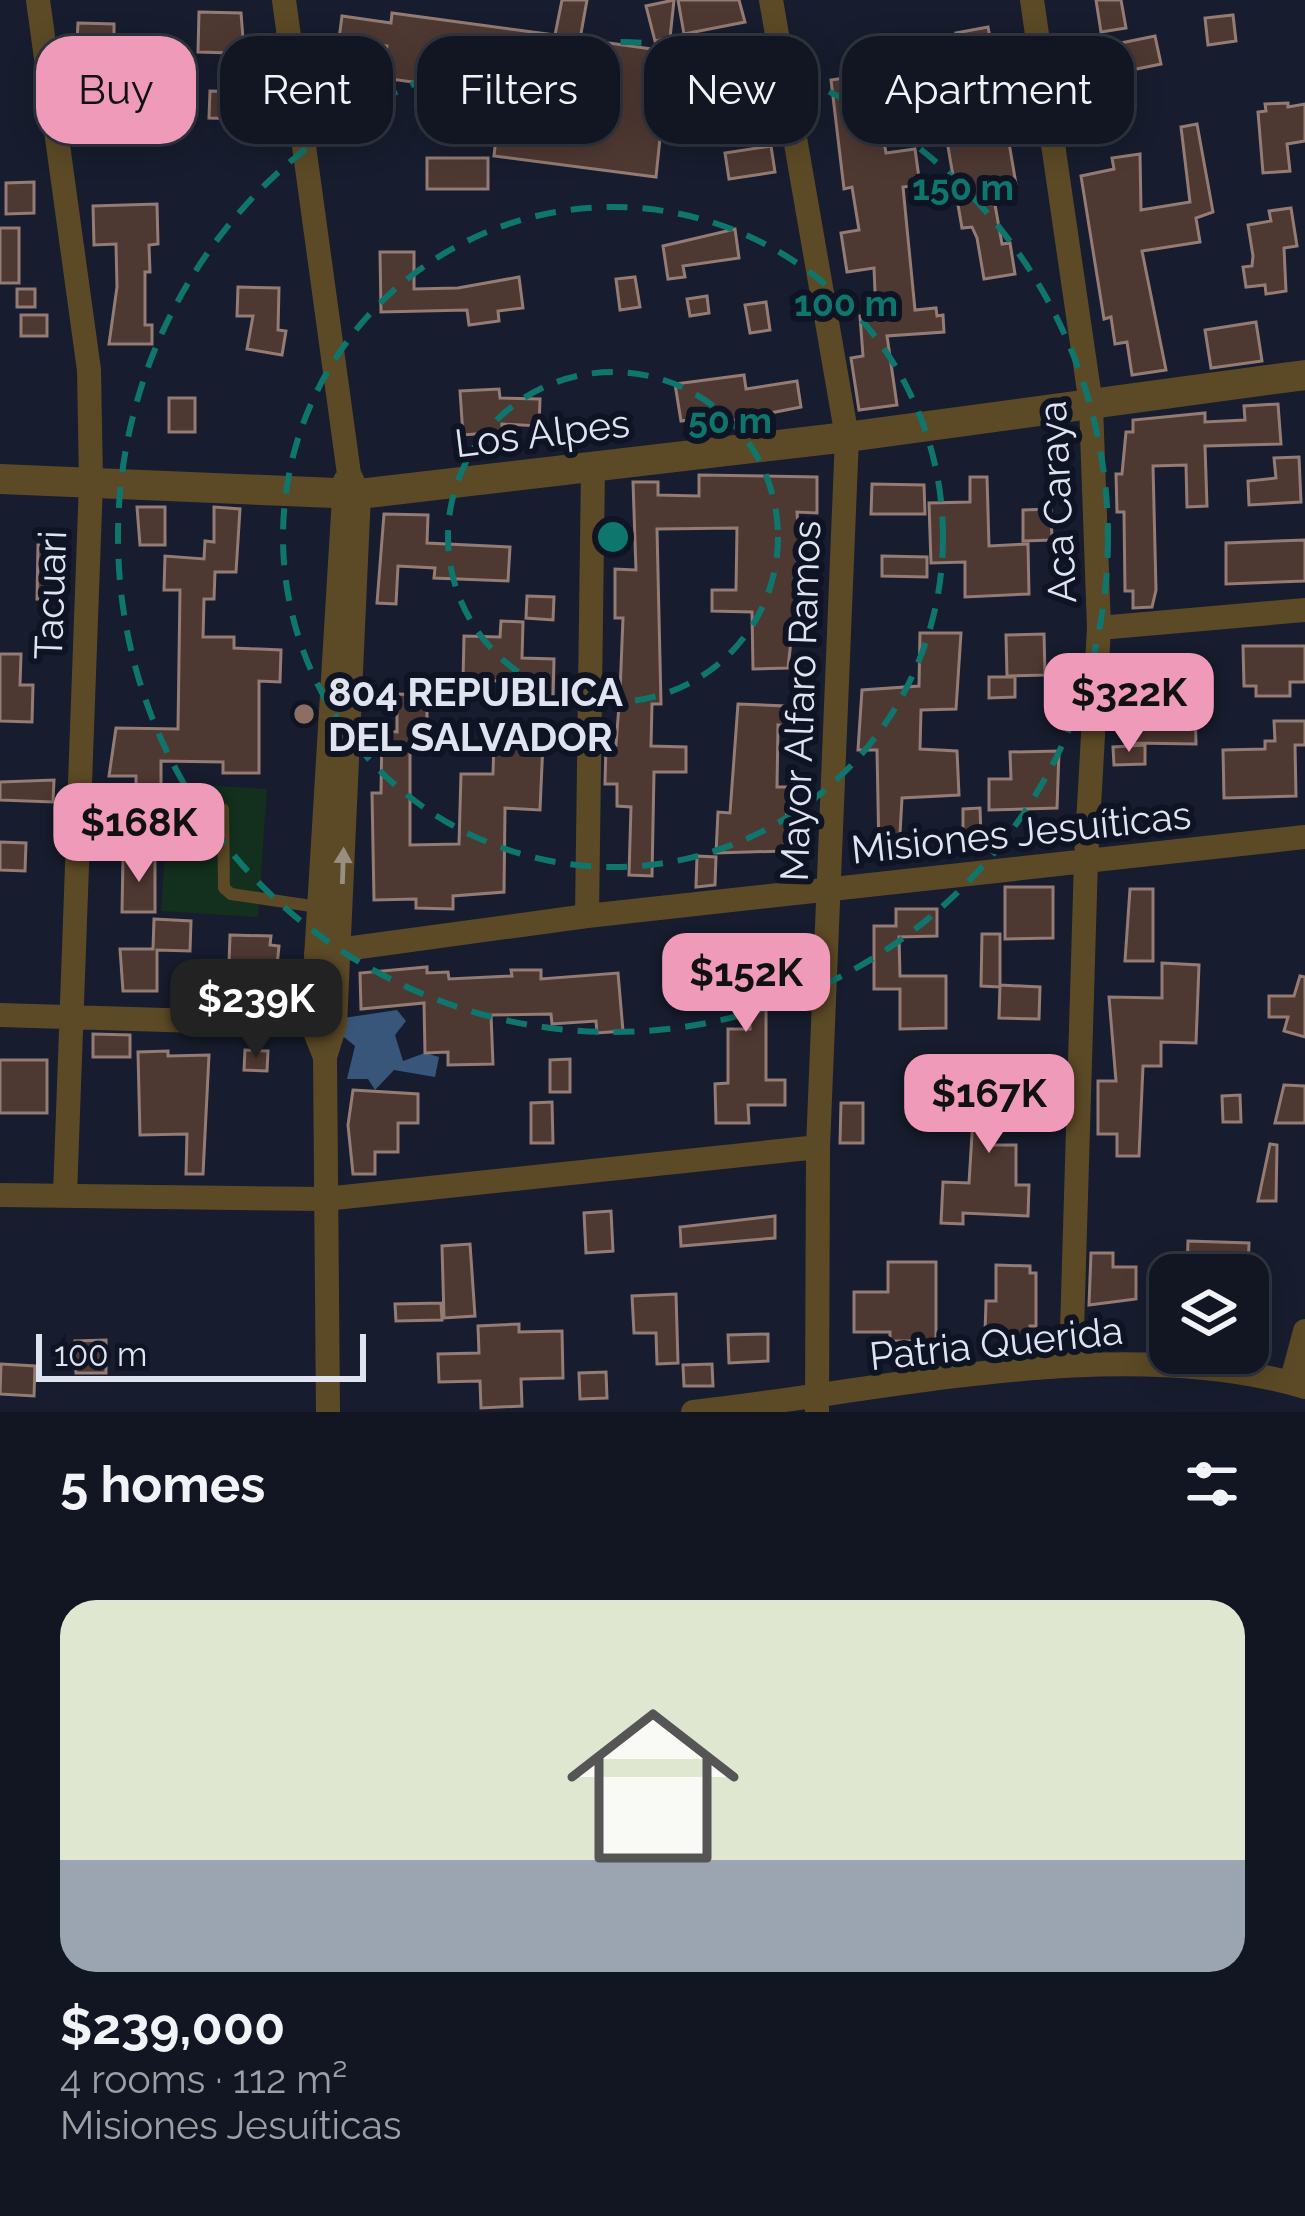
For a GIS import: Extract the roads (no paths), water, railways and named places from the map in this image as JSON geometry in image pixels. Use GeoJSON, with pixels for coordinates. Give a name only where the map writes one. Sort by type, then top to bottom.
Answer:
{"type":"FeatureCollection","features":[{"type":"Feature","properties":{"kind":"street","name":"Tacuari"},"geometry":{"type":"LineString","coordinates":[[38,0],[89,370],[91,482],[64,1196]]}},
{"type":"Feature","properties":{"kind":"street"},"geometry":{"type":"LineString","coordinates":[[284,0],[350,486],[324,1025],[328,1412]]}},
{"type":"Feature","properties":{"kind":"street","name":"Mayor Alfaro Ramos"},"geometry":{"type":"LineString","coordinates":[[771,0],[847,437],[818,1147],[816,1405]]}},
{"type":"Feature","properties":{"kind":"street","name":"Aca Caraya"},"geometry":{"type":"LineString","coordinates":[[1032,0],[1091,405],[1099,628],[1086,860],[1071,1364]]}},
{"type":"Feature","properties":{"kind":"street","name":"Los Alpes"},"geometry":{"type":"LineString","coordinates":[[0,479],[350,486],[593,467],[1305,375]]}},
{"type":"Feature","properties":{"kind":"street"},"geometry":{"type":"LineString","coordinates":[[587,916],[593,467]]}},
{"type":"Feature","properties":{"kind":"street"},"geometry":{"type":"LineString","coordinates":[[1099,628],[1305,610]]}},
{"type":"Feature","properties":{"kind":"street"},"geometry":{"type":"LineString","coordinates":[[328,952],[319,907],[342,668]]}},
{"type":"Feature","properties":{"kind":"street","name":"Misiones Jesuíticas"},"geometry":{"type":"LineString","coordinates":[[328,952],[587,916],[1305,837]]}},
{"type":"Feature","properties":{"kind":"street"},"geometry":{"type":"LineString","coordinates":[[0,1015],[324,1025]]}},
{"type":"Feature","properties":{"kind":"street"},"geometry":{"type":"LineString","coordinates":[[0,1195],[325,1199],[818,1147]]}},
{"type":"Feature","properties":{"kind":"street"},"geometry":{"type":"LineString","coordinates":[[1298,1385],[1305,1331]]}},
{"type":"Feature","properties":{"kind":"street","name":"Patria Querida"},"geometry":{"type":"LineString","coordinates":[[693,1412],[816,1405],[1071,1364],[1189,1364],[1298,1385]]}},
{"type":"Feature","properties":{"kind":"lane"},"geometry":{"type":"LineString","coordinates":[[223,808],[224,888],[231,894],[319,907]]}},
{"type":"Feature","properties":{"kind":"water"},"geometry":{"type":"Polygon","coordinates":[[[397,1010],[406,1021],[395,1035],[403,1061],[425,1053],[439,1057],[435,1077],[394,1070],[375,1090],[368,1079],[347,1079],[355,1046],[328,1024],[330,1020],[397,1010]]]}},
{"type":"Feature","properties":{"kind":"place","name":"804 REPUBLICA DEL SALVADOR"},"geometry":{"type":"Point","coordinates":[304,714]}}]}
